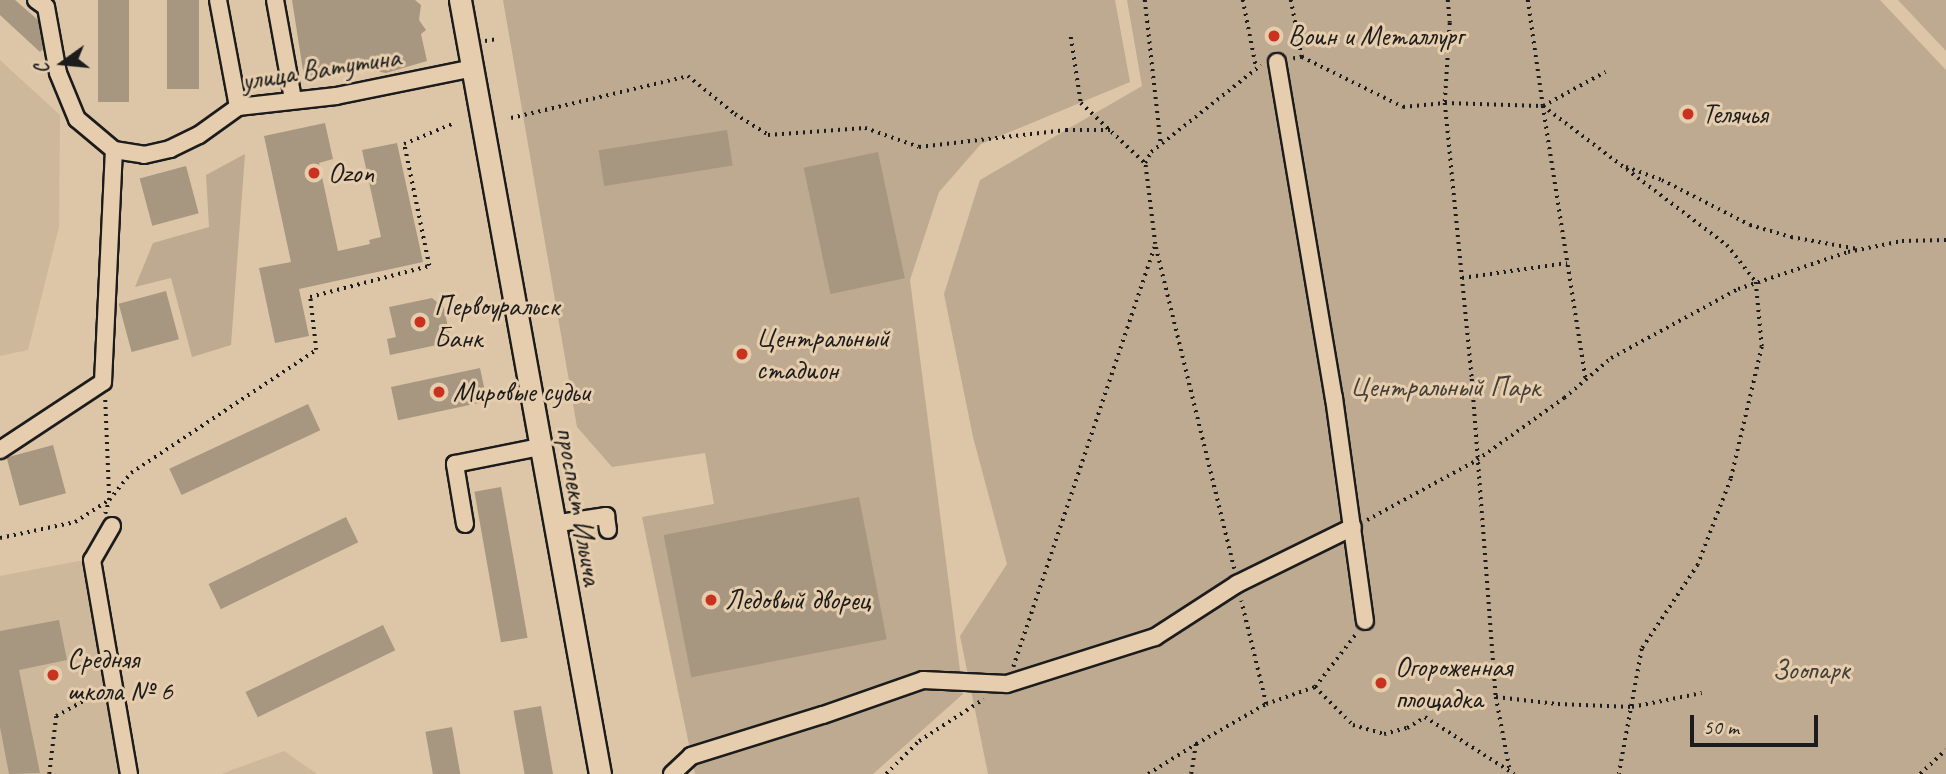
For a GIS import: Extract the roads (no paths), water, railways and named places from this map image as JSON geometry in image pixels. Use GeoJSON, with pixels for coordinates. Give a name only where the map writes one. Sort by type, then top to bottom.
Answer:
{"type":"FeatureCollection","features":[{"type":"Feature","properties":{"kind":"main road","name":"проспект Ильича"},"geometry":{"type":"LineString","coordinates":[[460,0],[600,774]]}},
{"type":"Feature","properties":{"kind":"street"},"geometry":{"type":"LineString","coordinates":[[0,450],[103,382],[114,150],[78,119],[58,73],[46,7],[36,0]]}},
{"type":"Feature","properties":{"kind":"street"},"geometry":{"type":"LineString","coordinates":[[218,0],[237,107]]}},
{"type":"Feature","properties":{"kind":"street"},"geometry":{"type":"LineString","coordinates":[[275,0],[293,99]]}},
{"type":"Feature","properties":{"kind":"street"},"geometry":{"type":"LineString","coordinates":[[1277,62],[1353,527],[1365,621]]}},
{"type":"Feature","properties":{"kind":"street","name":"улица Ватутина"},"geometry":{"type":"LineString","coordinates":[[114,150],[144,155],[170,149],[199,135],[237,107],[336,96],[474,68]]}},
{"type":"Feature","properties":{"kind":"street"},"geometry":{"type":"LineString","coordinates":[[465,524],[454,464],[540,447]]}},
{"type":"Feature","properties":{"kind":"street"},"geometry":{"type":"LineString","coordinates":[[553,524],[606,516],[608,530]]}},
{"type":"Feature","properties":{"kind":"street"},"geometry":{"type":"LineString","coordinates":[[112,526],[92,559],[129,774]]}},
{"type":"Feature","properties":{"kind":"street"},"geometry":{"type":"LineString","coordinates":[[672,774],[691,756],[823,715],[923,680],[1007,684],[1156,637],[1237,584],[1353,527]]}},
{"type":"Feature","properties":{"kind":"place","name":"Воин и Металлург"},"geometry":{"type":"Point","coordinates":[1274,36]}},
{"type":"Feature","properties":{"kind":"place","name":"Телячья"},"geometry":{"type":"Point","coordinates":[1688,114]}},
{"type":"Feature","properties":{"kind":"place","name":"Ozon"},"geometry":{"type":"Point","coordinates":[314,173]}},
{"type":"Feature","properties":{"kind":"place","name":"Первоуральск Банк"},"geometry":{"type":"Point","coordinates":[420,322]}},
{"type":"Feature","properties":{"kind":"place","name":"Центральный стадион"},"geometry":{"type":"Point","coordinates":[742,354]}},
{"type":"Feature","properties":{"kind":"place","name":"Мировые судьи"},"geometry":{"type":"Point","coordinates":[439,392]}},
{"type":"Feature","properties":{"kind":"place","name":"Ледовый дворец"},"geometry":{"type":"Point","coordinates":[711,600]}},
{"type":"Feature","properties":{"kind":"place","name":"Средняя школа № 6"},"geometry":{"type":"Point","coordinates":[53,675]}},
{"type":"Feature","properties":{"kind":"place","name":"Огороженная площадка"},"geometry":{"type":"Point","coordinates":[1381,683]}},
{"type":"Feature","properties":{"kind":"park label","name":"Центральный Парк"},"geometry":{"type":"Point","coordinates":[1445,387]}},
{"type":"Feature","properties":{"kind":"park label","name":"Зоопарк"},"geometry":{"type":"Point","coordinates":[1811,670]}}]}
